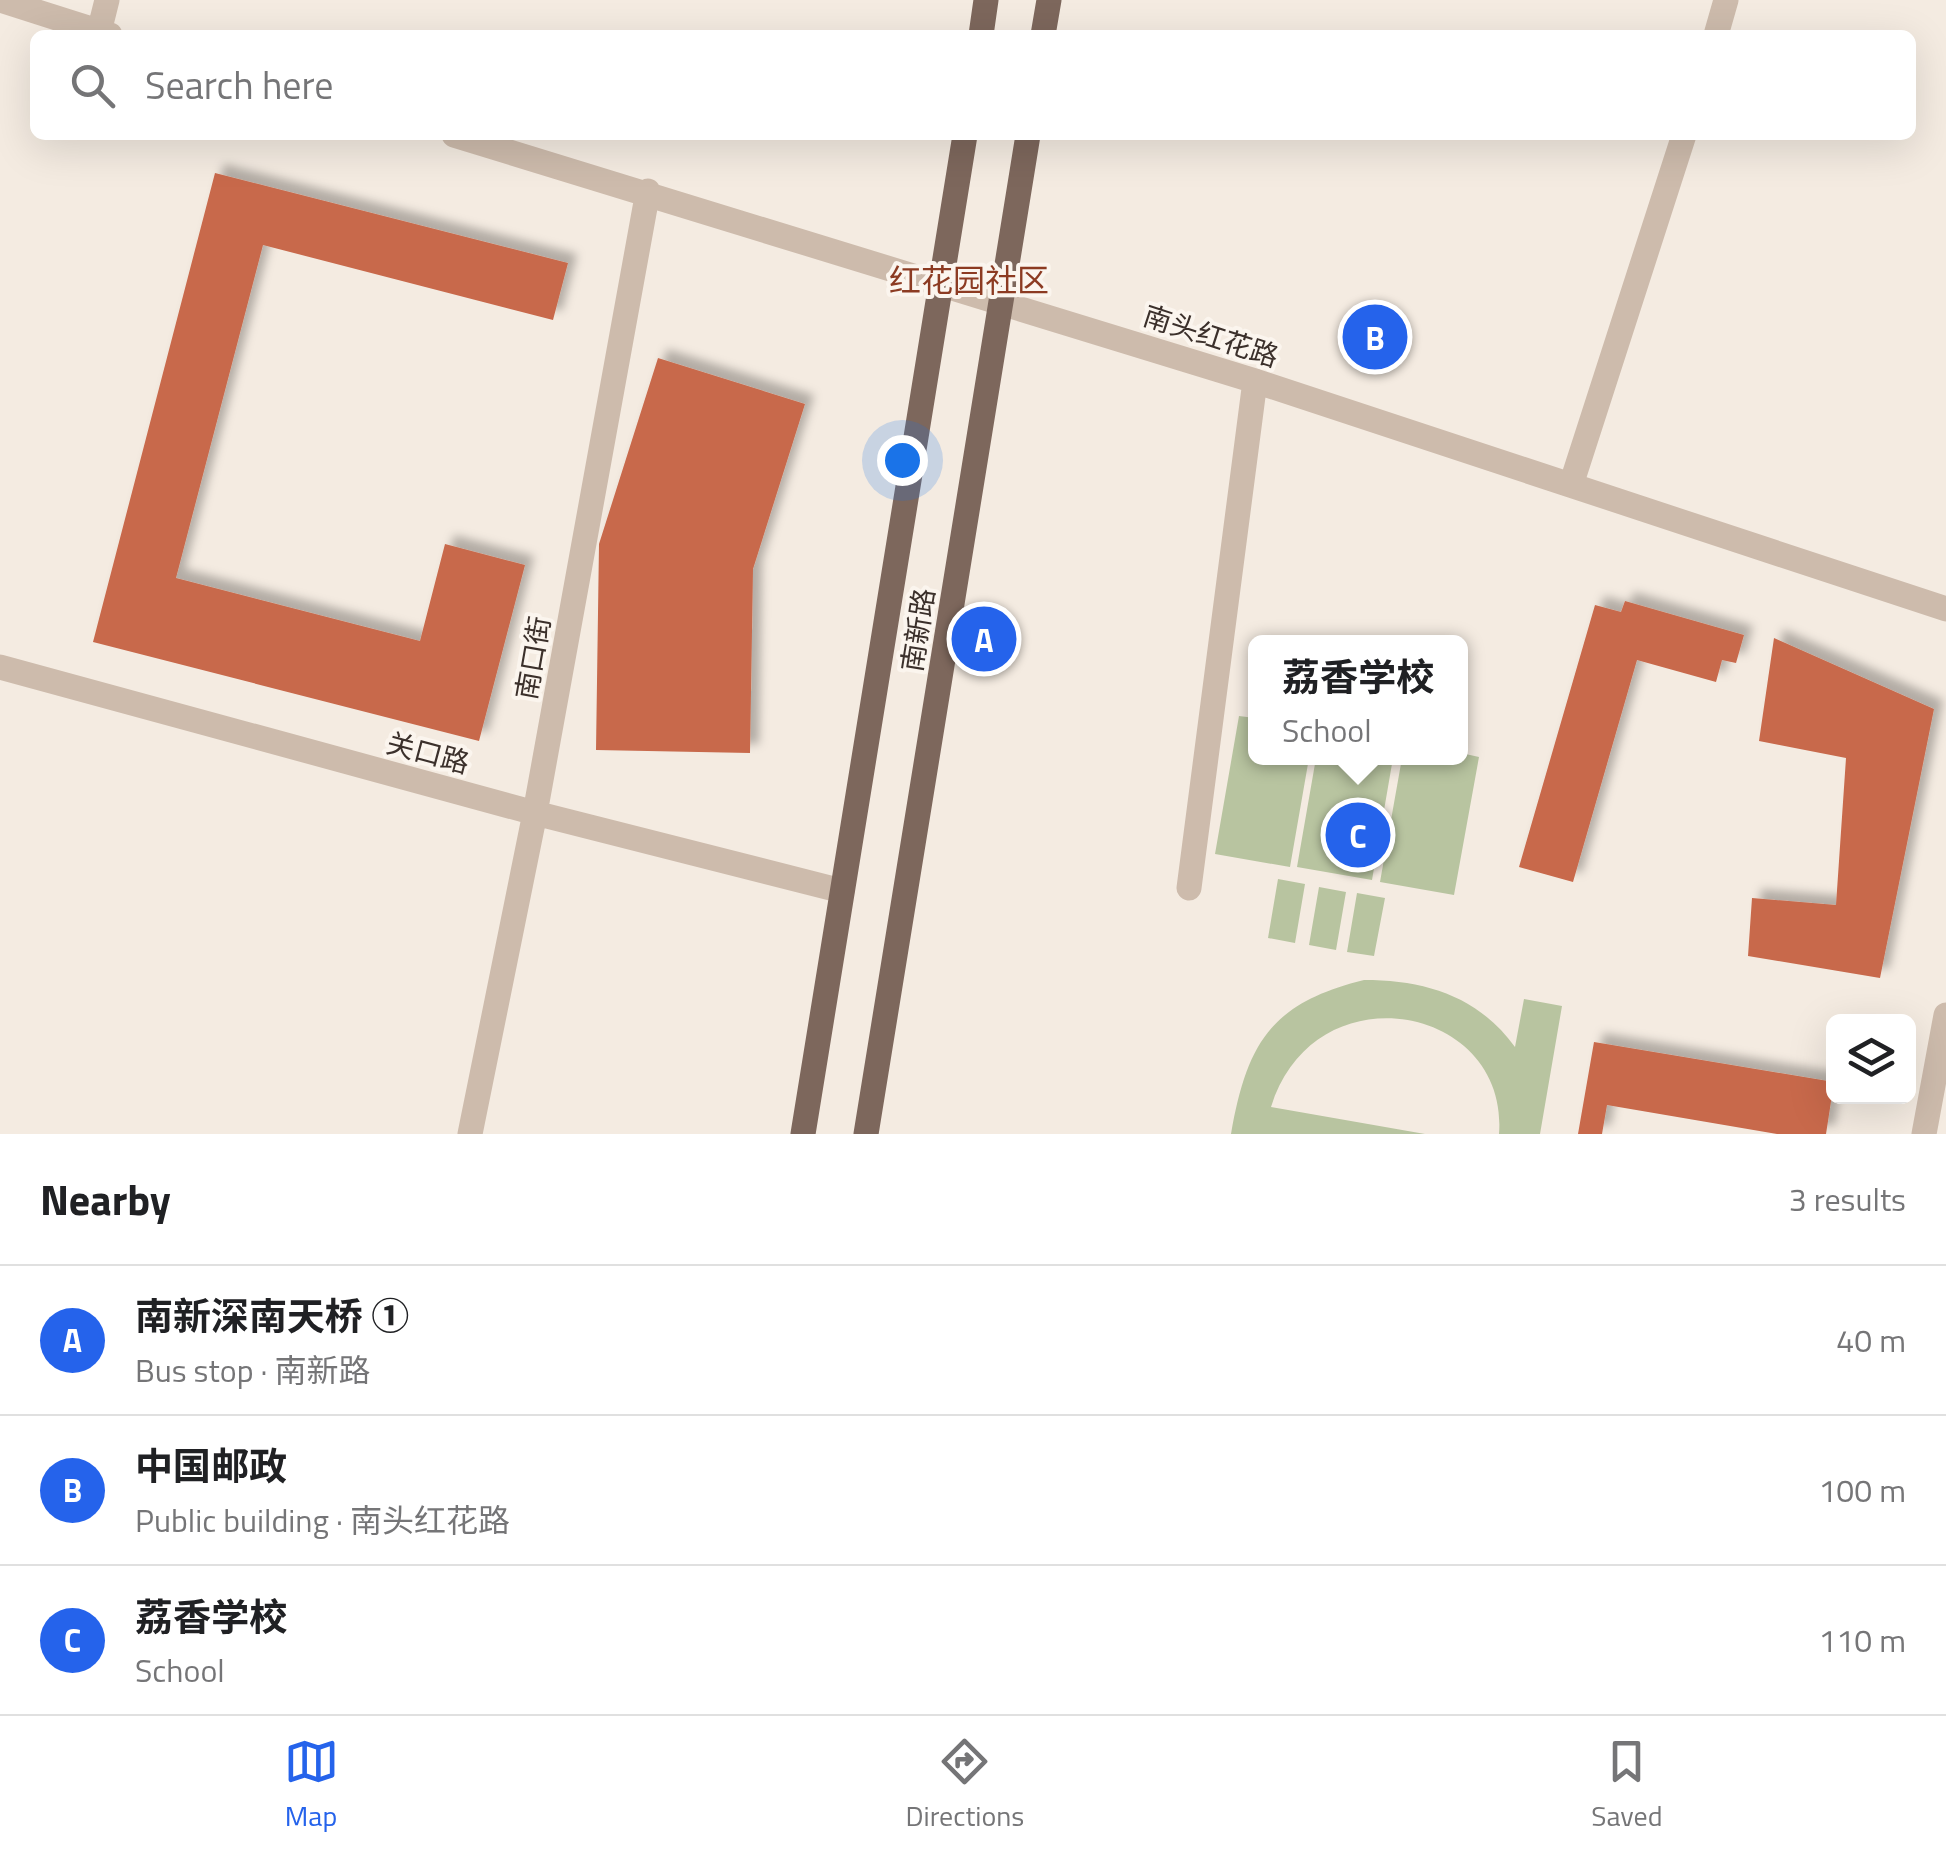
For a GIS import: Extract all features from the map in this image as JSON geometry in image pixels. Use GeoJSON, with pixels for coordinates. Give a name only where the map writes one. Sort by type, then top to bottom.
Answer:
{"type":"FeatureCollection","features":[{"type":"Feature","properties":{"kind":"main road"},"geometry":{"type":"LineString","coordinates":[[982,30],[986,0]]}},
{"type":"Feature","properties":{"kind":"main road"},"geometry":{"type":"LineString","coordinates":[[1044,30],[1049,0]]}},
{"type":"Feature","properties":{"kind":"main road","name":"南新路"},"geometry":{"type":"LineString","coordinates":[[803,1134],[965,140]]}},
{"type":"Feature","properties":{"kind":"main road","name":"南新路"},"geometry":{"type":"LineString","coordinates":[[866,1134],[1027,140]]}},
{"type":"Feature","properties":{"kind":"street"},"geometry":{"type":"LineString","coordinates":[[0,0],[92,30]]}},
{"type":"Feature","properties":{"kind":"street"},"geometry":{"type":"LineString","coordinates":[[104,30],[107,0]]}},
{"type":"Feature","properties":{"kind":"street"},"geometry":{"type":"LineString","coordinates":[[1717,30],[1726,0]]}},
{"type":"Feature","properties":{"kind":"street","name":"南头红花路"},"geometry":{"type":"LineString","coordinates":[[471,140],[648,191],[1255,381],[1946,609]]}},
{"type":"Feature","properties":{"kind":"street"},"geometry":{"type":"LineString","coordinates":[[1571,485],[1682,140]]}},
{"type":"Feature","properties":{"kind":"street","name":"南口街"},"geometry":{"type":"LineString","coordinates":[[470,1134],[535,814],[648,191]]}},
{"type":"Feature","properties":{"kind":"street"},"geometry":{"type":"LineString","coordinates":[[1189,888],[1255,381]]}},
{"type":"Feature","properties":{"kind":"street","name":"关口路"},"geometry":{"type":"LineString","coordinates":[[0,668],[535,814],[842,891]]}},
{"type":"Feature","properties":{"kind":"street"},"geometry":{"type":"LineString","coordinates":[[1924,1134],[1946,1015]]}},
{"type":"Feature","properties":{"kind":"green space"},"geometry":{"type":"Polygon","coordinates":[[[1239,716],[1248,717],[1248,765],[1308,765],[1290,867],[1215,854],[1239,716]]]}},
{"type":"Feature","properties":{"kind":"green space"},"geometry":{"type":"Polygon","coordinates":[[[1468,755],[1479,757],[1454,895],[1380,882],[1401,765],[1468,765],[1468,755]]]}},
{"type":"Feature","properties":{"kind":"green space"},"geometry":{"type":"Polygon","coordinates":[[[1315,765],[1392,765],[1372,880],[1297,867],[1315,765]]]}},
{"type":"Feature","properties":{"kind":"green space"},"geometry":{"type":"Polygon","coordinates":[[[1278,879],[1305,884],[1295,943],[1268,938],[1278,879]]]}},
{"type":"Feature","properties":{"kind":"green space"},"geometry":{"type":"Polygon","coordinates":[[[1319,887],[1346,892],[1336,950],[1309,945],[1319,887]]]}},
{"type":"Feature","properties":{"kind":"green space"},"geometry":{"type":"Polygon","coordinates":[[[1357,893],[1385,898],[1374,956],[1347,952],[1357,893]]]}},
{"type":"Feature","properties":{"kind":"green space"},"geometry":{"type":"Polygon","coordinates":[[[1364,980],[1408,983],[1448,994],[1484,1015],[1515,1047],[1524,999],[1562,1006],[1540,1134],[1499,1134],[1494,1090],[1474,1055],[1443,1032],[1405,1020],[1365,1020],[1326,1034],[1294,1063],[1271,1107],[1425,1134],[1231,1134],[1245,1075],[1269,1032],[1306,1001],[1364,980]]]}},
{"type":"Feature","properties":{"kind":"building"},"geometry":{"type":"Polygon","coordinates":[[[215,173],[568,263],[553,320],[263,245],[176,578],[420,641],[445,544],[525,565],[479,741],[93,642],[215,173]]]}},
{"type":"Feature","properties":{"kind":"building"},"geometry":{"type":"Polygon","coordinates":[[[658,358],[805,404],[753,569],[750,753],[596,750],[599,544],[658,358]]]}},
{"type":"Feature","properties":{"kind":"building"},"geometry":{"type":"Polygon","coordinates":[[[1625,601],[1744,635],[1736,663],[1722,660],[1716,682],[1637,660],[1573,882],[1519,867],[1595,605],[1621,612],[1625,601]]]}},
{"type":"Feature","properties":{"kind":"building"},"geometry":{"type":"Polygon","coordinates":[[[1774,638],[1934,709],[1880,978],[1748,956],[1752,898],[1836,905],[1846,758],[1759,741],[1774,638]]]}},
{"type":"Feature","properties":{"kind":"building"},"geometry":{"type":"Polygon","coordinates":[[[1594,1042],[1826,1081],[1826,1104],[1831,1104],[1826,1134],[1777,1134],[1607,1105],[1602,1134],[1578,1134],[1594,1042]]]}},
{"type":"Feature","properties":{"kind":"place","name":"中国邮政"},"geometry":{"type":"Point","coordinates":[1375,337]}},
{"type":"Feature","properties":{"kind":"place","name":"南新深南天桥 ①"},"geometry":{"type":"Point","coordinates":[984,639]}},
{"type":"Feature","properties":{"kind":"place","name":"荔香学校"},"geometry":{"type":"Point","coordinates":[1358,835]}},
{"type":"Feature","properties":{"kind":"district","name":"红花园社区"},"geometry":{"type":"Point","coordinates":[969,281]}}]}
